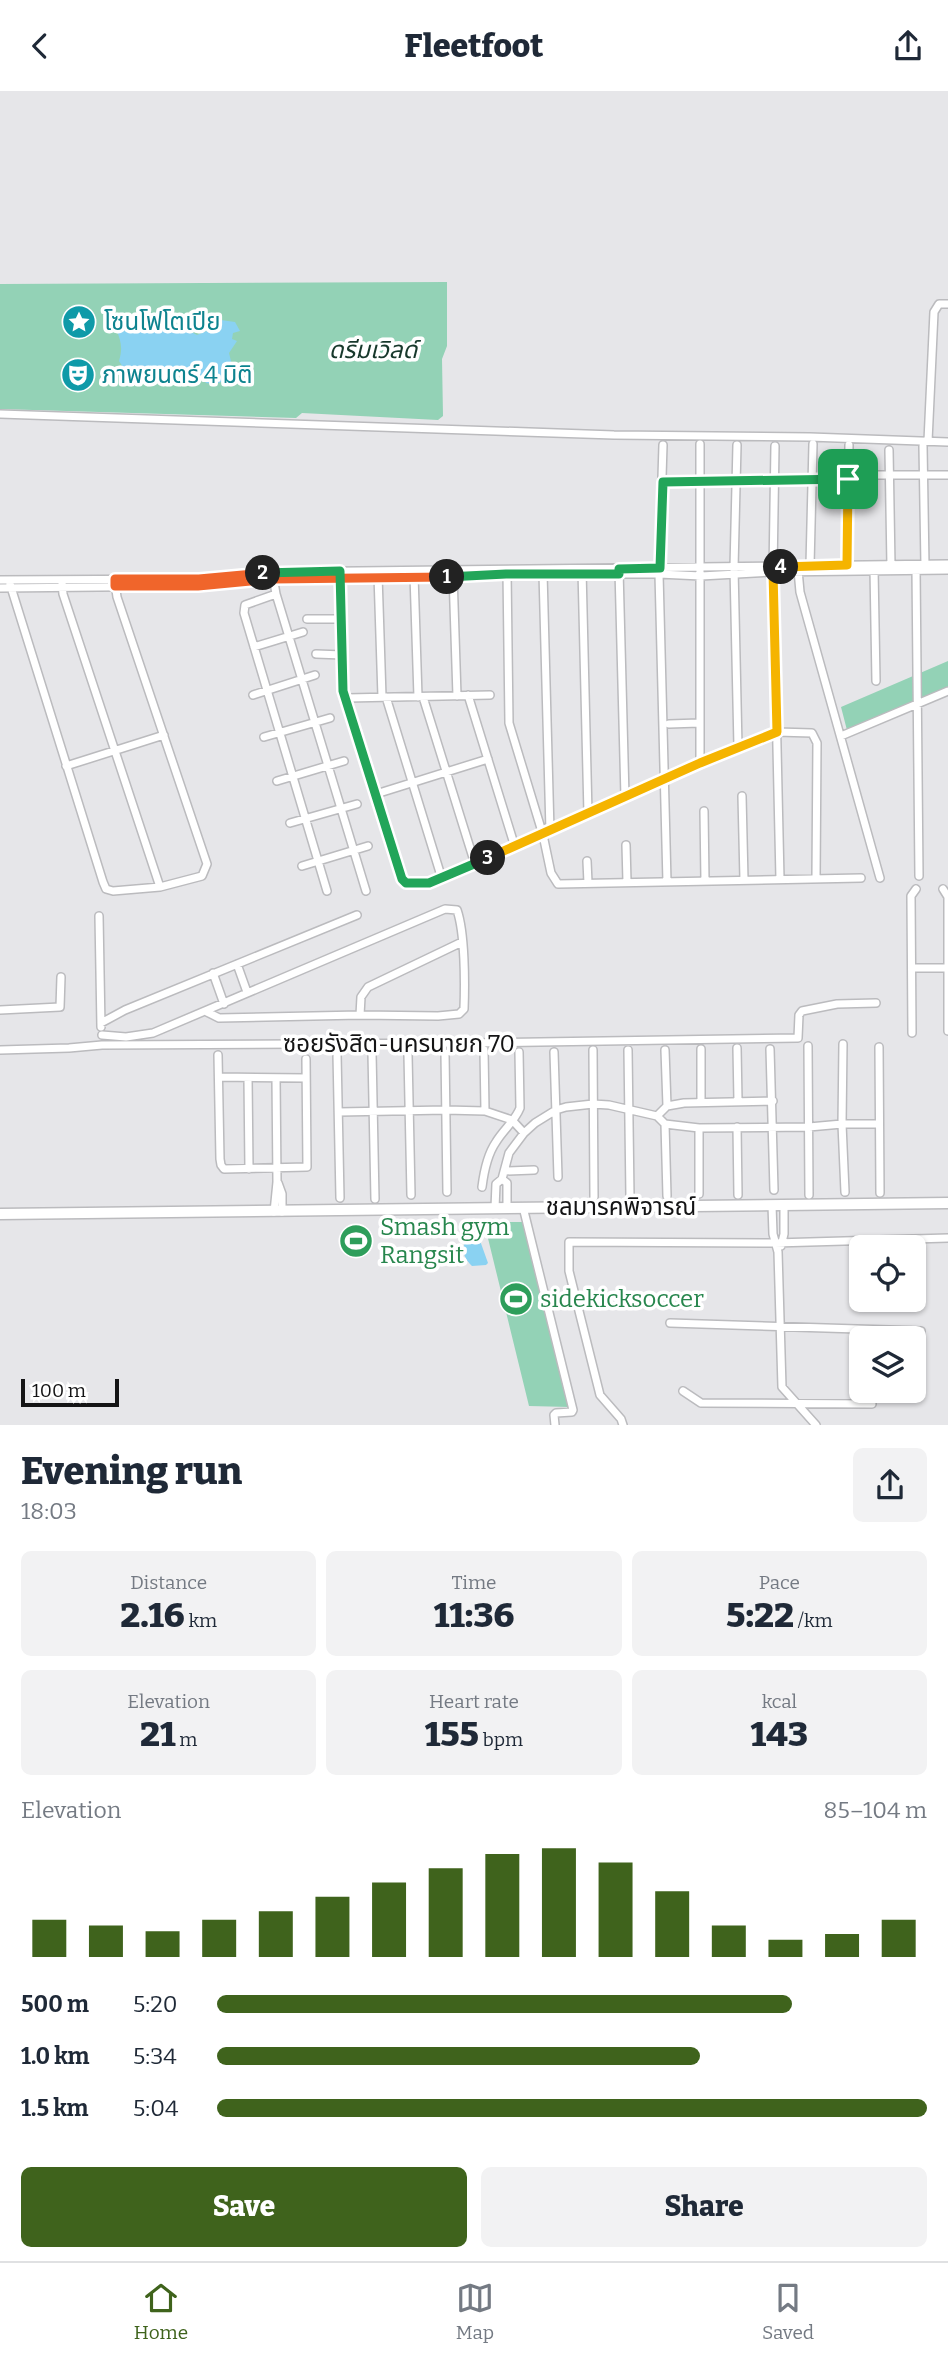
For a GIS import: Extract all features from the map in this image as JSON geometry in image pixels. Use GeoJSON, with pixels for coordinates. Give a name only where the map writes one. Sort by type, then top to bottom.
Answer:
{"type":"FeatureCollection","features":[{"type":"Feature","properties":{"kind":"street"},"geometry":{"type":"LineString","coordinates":[[919,876],[916,703],[923,475],[934,312],[939,304],[948,304]]}},
{"type":"Feature","properties":{"kind":"street"},"geometry":{"type":"LineString","coordinates":[[0,414],[614,435],[810,437],[948,442]]}},
{"type":"Feature","properties":{"kind":"street"},"geometry":{"type":"LineString","coordinates":[[700,444],[700,763]]}},
{"type":"Feature","properties":{"kind":"street"},"geometry":{"type":"LineString","coordinates":[[810,565],[813,444]]}},
{"type":"Feature","properties":{"kind":"street"},"geometry":{"type":"LineString","coordinates":[[663,445],[659,571],[667,882]]}},
{"type":"Feature","properties":{"kind":"street"},"geometry":{"type":"LineString","coordinates":[[737,445],[734,571],[738,747]]}},
{"type":"Feature","properties":{"kind":"street"},"geometry":{"type":"LineString","coordinates":[[847,565],[849,445]]}},
{"type":"Feature","properties":{"kind":"street"},"geometry":{"type":"LineString","coordinates":[[775,446],[773,569],[780,879]]}},
{"type":"Feature","properties":{"kind":"street"},"geometry":{"type":"LineString","coordinates":[[889,450],[891,567]]}},
{"type":"Feature","properties":{"kind":"street"},"geometry":{"type":"LineString","coordinates":[[876,475],[948,475]]}},
{"type":"Feature","properties":{"kind":"street"},"geometry":{"type":"LineString","coordinates":[[663,482],[848,479]]}},
{"type":"Feature","properties":{"kind":"street"},"geometry":{"type":"LineString","coordinates":[[0,587],[10,584],[115,582],[198,586],[273,575],[453,574],[508,568],[582,572],[701,572],[948,564]]}},
{"type":"Feature","properties":{"kind":"street"},"geometry":{"type":"LineString","coordinates":[[798,569],[810,565],[874,568]]}},
{"type":"Feature","properties":{"kind":"street"},"geometry":{"type":"LineString","coordinates":[[920,567],[948,570]]}},
{"type":"Feature","properties":{"kind":"street"},"geometry":{"type":"LineString","coordinates":[[508,568],[509,723],[546,833],[554,880],[558,884],[861,878]]}},
{"type":"Feature","properties":{"kind":"street"},"geometry":{"type":"LineString","coordinates":[[874,568],[876,681]]}},
{"type":"Feature","properties":{"kind":"street"},"geometry":{"type":"LineString","coordinates":[[798,569],[800,592],[880,878]]}},
{"type":"Feature","properties":{"kind":"street"},"geometry":{"type":"LineString","coordinates":[[543,571],[546,833]]}},
{"type":"Feature","properties":{"kind":"street"},"geometry":{"type":"LineString","coordinates":[[582,572],[588,814]]}},
{"type":"Feature","properties":{"kind":"street"},"geometry":{"type":"LineString","coordinates":[[619,572],[625,797]]}},
{"type":"Feature","properties":{"kind":"street"},"geometry":{"type":"LineString","coordinates":[[377,574],[384,697],[442,879]]}},
{"type":"Feature","properties":{"kind":"street"},"geometry":{"type":"LineString","coordinates":[[414,574],[421,697],[475,864]]}},
{"type":"Feature","properties":{"kind":"street"},"geometry":{"type":"LineString","coordinates":[[453,574],[457,696]]}},
{"type":"Feature","properties":{"kind":"street"},"geometry":{"type":"LineString","coordinates":[[273,575],[276,594],[366,891]]}},
{"type":"Feature","properties":{"kind":"street"},"geometry":{"type":"LineString","coordinates":[[340,575],[343,691],[402,879],[406,883],[422,884],[442,879],[738,747],[777,732],[805,731],[815,737],[816,879]]}},
{"type":"Feature","properties":{"kind":"street"},"geometry":{"type":"LineString","coordinates":[[0,580],[10,584]]}},
{"type":"Feature","properties":{"kind":"street"},"geometry":{"type":"LineString","coordinates":[[10,584],[106,889],[113,891],[160,887],[202,877],[207,864],[115,582]]}},
{"type":"Feature","properties":{"kind":"street"},"geometry":{"type":"LineString","coordinates":[[62,583],[160,887]]}},
{"type":"Feature","properties":{"kind":"street"},"geometry":{"type":"LineString","coordinates":[[276,594],[245,605],[244,608],[327,891]]}},
{"type":"Feature","properties":{"kind":"street"},"geometry":{"type":"LineString","coordinates":[[307,619],[342,619]]}},
{"type":"Feature","properties":{"kind":"street"},"geometry":{"type":"LineString","coordinates":[[254,647],[303,632]]}},
{"type":"Feature","properties":{"kind":"street"},"geometry":{"type":"LineString","coordinates":[[316,654],[343,655]]}},
{"type":"Feature","properties":{"kind":"street"},"geometry":{"type":"LineString","coordinates":[[253,695],[315,675]]}},
{"type":"Feature","properties":{"kind":"street"},"geometry":{"type":"LineString","coordinates":[[841,736],[948,691]]}},
{"type":"Feature","properties":{"kind":"street"},"geometry":{"type":"LineString","coordinates":[[468,695],[515,846]]}},
{"type":"Feature","properties":{"kind":"street"},"geometry":{"type":"LineString","coordinates":[[347,698],[490,695]]}},
{"type":"Feature","properties":{"kind":"street"},"geometry":{"type":"LineString","coordinates":[[264,737],[330,718]]}},
{"type":"Feature","properties":{"kind":"street"},"geometry":{"type":"LineString","coordinates":[[669,724],[699,723]]}},
{"type":"Feature","properties":{"kind":"street"},"geometry":{"type":"LineString","coordinates":[[66,766],[163,735]]}},
{"type":"Feature","properties":{"kind":"street"},"geometry":{"type":"LineString","coordinates":[[376,794],[488,759]]}},
{"type":"Feature","properties":{"kind":"street"},"geometry":{"type":"LineString","coordinates":[[277,781],[344,761]]}},
{"type":"Feature","properties":{"kind":"street"},"geometry":{"type":"LineString","coordinates":[[742,796],[744,880]]}},
{"type":"Feature","properties":{"kind":"street"},"geometry":{"type":"LineString","coordinates":[[290,823],[357,804]]}},
{"type":"Feature","properties":{"kind":"street"},"geometry":{"type":"LineString","coordinates":[[704,811],[705,881]]}},
{"type":"Feature","properties":{"kind":"street"},"geometry":{"type":"LineString","coordinates":[[626,845],[627,882]]}},
{"type":"Feature","properties":{"kind":"street"},"geometry":{"type":"LineString","coordinates":[[302,866],[368,846]]}},
{"type":"Feature","properties":{"kind":"street"},"geometry":{"type":"LineString","coordinates":[[587,861],[588,883]]}},
{"type":"Feature","properties":{"kind":"street"},"geometry":{"type":"LineString","coordinates":[[943,889],[948,897],[948,1031]]}},
{"type":"Feature","properties":{"kind":"street"},"geometry":{"type":"LineString","coordinates":[[912,1033],[911,896],[916,890]]}},
{"type":"Feature","properties":{"kind":"street"},"geometry":{"type":"LineString","coordinates":[[102,1035],[126,1037],[153,1033],[449,908],[457,909],[462,942],[464,998],[464,1009],[459,1014],[219,1018],[207,1012]]}},
{"type":"Feature","properties":{"kind":"street"},"geometry":{"type":"LineString","coordinates":[[101,1023],[125,1010],[357,915]]}},
{"type":"Feature","properties":{"kind":"street"},"geometry":{"type":"LineString","coordinates":[[99,916],[102,1045]]}},
{"type":"Feature","properties":{"kind":"street"},"geometry":{"type":"LineString","coordinates":[[360,1015],[361,997],[368,987],[462,942]]}},
{"type":"Feature","properties":{"kind":"street"},"geometry":{"type":"LineString","coordinates":[[237,964],[247,992]]}},
{"type":"Feature","properties":{"kind":"street"},"geometry":{"type":"LineString","coordinates":[[912,968],[948,968]]}},
{"type":"Feature","properties":{"kind":"street"},"geometry":{"type":"LineString","coordinates":[[213,974],[224,1004]]}},
{"type":"Feature","properties":{"kind":"street"},"geometry":{"type":"LineString","coordinates":[[0,1010],[60,1007],[61,977]]}},
{"type":"Feature","properties":{"kind":"street","name":"ซอยรังสิต-นครนายก 70"},"geometry":{"type":"LineString","coordinates":[[0,1050],[102,1045],[798,1038],[799,1015],[802,1011],[837,1004],[876,1003]]}},
{"type":"Feature","properties":{"kind":"street"},"geometry":{"type":"LineString","coordinates":[[843,1044],[845,1192]]}},
{"type":"Feature","properties":{"kind":"street"},"geometry":{"type":"LineString","coordinates":[[808,1046],[810,1195]]}},
{"type":"Feature","properties":{"kind":"street"},"geometry":{"type":"LineString","coordinates":[[879,1047],[880,1193]]}},
{"type":"Feature","properties":{"kind":"street"},"geometry":{"type":"LineString","coordinates":[[737,1048],[738,1101]]}},
{"type":"Feature","properties":{"kind":"street"},"geometry":{"type":"LineString","coordinates":[[701,1049],[701,1102]]}},
{"type":"Feature","properties":{"kind":"street"},"geometry":{"type":"LineString","coordinates":[[770,1049],[774,1190]]}},
{"type":"Feature","properties":{"kind":"street"},"geometry":{"type":"LineString","coordinates":[[484,1050],[485,1111]]}},
{"type":"Feature","properties":{"kind":"street"},"geometry":{"type":"LineString","coordinates":[[593,1050],[594,1197]]}},
{"type":"Feature","properties":{"kind":"street"},"geometry":{"type":"LineString","coordinates":[[628,1050],[630,1197]]}},
{"type":"Feature","properties":{"kind":"street"},"geometry":{"type":"LineString","coordinates":[[666,1050],[667,1106]]}},
{"type":"Feature","properties":{"kind":"street"},"geometry":{"type":"LineString","coordinates":[[482,1187],[490,1152],[520,1108],[519,1052]]}},
{"type":"Feature","properties":{"kind":"street"},"geometry":{"type":"LineString","coordinates":[[554,1052],[558,1177]]}},
{"type":"Feature","properties":{"kind":"street"},"geometry":{"type":"LineString","coordinates":[[372,1053],[375,1199]]}},
{"type":"Feature","properties":{"kind":"street"},"geometry":{"type":"LineString","coordinates":[[445,1053],[447,1192]]}},
{"type":"Feature","properties":{"kind":"street"},"geometry":{"type":"LineString","coordinates":[[337,1054],[340,1198]]}},
{"type":"Feature","properties":{"kind":"street"},"geometry":{"type":"LineString","coordinates":[[218,1055],[220,1165],[224,1170],[307,1167],[306,1059]]}},
{"type":"Feature","properties":{"kind":"street"},"geometry":{"type":"LineString","coordinates":[[408,1055],[411,1195]]}},
{"type":"Feature","properties":{"kind":"street"},"geometry":{"type":"LineString","coordinates":[[219,1077],[306,1078]]}},
{"type":"Feature","properties":{"kind":"street"},"geometry":{"type":"LineString","coordinates":[[248,1078],[249,1169]]}},
{"type":"Feature","properties":{"kind":"street"},"geometry":{"type":"LineString","coordinates":[[276,1078],[278,1212]]}},
{"type":"Feature","properties":{"kind":"street"},"geometry":{"type":"LineString","coordinates":[[657,1117],[667,1106],[701,1102],[773,1101]]}},
{"type":"Feature","properties":{"kind":"street"},"geometry":{"type":"LineString","coordinates":[[495,1208],[496,1184],[503,1175],[509,1153],[524,1133],[556,1110],[593,1104],[609,1105],[657,1117],[665,1124],[699,1128],[879,1124]]}},
{"type":"Feature","properties":{"kind":"street"},"geometry":{"type":"LineString","coordinates":[[339,1112],[485,1111],[512,1120],[524,1133]]}},
{"type":"Feature","properties":{"kind":"street"},"geometry":{"type":"LineString","coordinates":[[665,1124],[667,1196]]}},
{"type":"Feature","properties":{"kind":"street"},"geometry":{"type":"LineString","coordinates":[[737,1127],[738,1195]]}},
{"type":"Feature","properties":{"kind":"street"},"geometry":{"type":"LineString","coordinates":[[699,1128],[699,1194]]}},
{"type":"Feature","properties":{"kind":"street"},"geometry":{"type":"LineString","coordinates":[[503,1175],[534,1170]]}},
{"type":"Feature","properties":{"kind":"street"},"geometry":{"type":"LineString","coordinates":[[503,1175],[508,1183],[507,1207]]}},
{"type":"Feature","properties":{"kind":"street","name":"ชลมารคพิจารณ์"},"geometry":{"type":"LineString","coordinates":[[0,1214],[948,1203]]}},
{"type":"Feature","properties":{"kind":"street"},"geometry":{"type":"LineString","coordinates":[[772,1205],[773,1234],[779,1243]]}},
{"type":"Feature","properties":{"kind":"street"},"geometry":{"type":"LineString","coordinates":[[784,1205],[785,1234],[779,1243],[778,1252],[782,1387],[816,1425]]}},
{"type":"Feature","properties":{"kind":"street"},"geometry":{"type":"LineString","coordinates":[[523,1207],[573,1410],[556,1413],[555,1425]]}},
{"type":"Feature","properties":{"kind":"street"},"geometry":{"type":"LineString","coordinates":[[623,1425],[600,1395],[569,1271],[569,1242],[779,1243],[948,1238]]}},
{"type":"Feature","properties":{"kind":"street"},"geometry":{"type":"LineString","coordinates":[[670,1323],[849,1328]]}},
{"type":"Feature","properties":{"kind":"street"},"geometry":{"type":"LineString","coordinates":[[682,1391],[701,1403],[872,1404]]}},
{"type":"Feature","properties":{"kind":"green space","name":"ดรีมเวิลด์"},"geometry":{"type":"Polygon","coordinates":[[[447,282],[447,346],[442,359],[443,416],[438,420],[302,413],[296,418],[0,409],[0,284],[447,282]]]}},
{"type":"Feature","properties":{"kind":"green space"},"geometry":{"type":"Polygon","coordinates":[[[948,661],[948,693],[848,734],[841,707],[948,661]]]}},
{"type":"Feature","properties":{"kind":"green space"},"geometry":{"type":"Polygon","coordinates":[[[484,1222],[525,1222],[570,1407],[529,1406],[484,1222]]]}},
{"type":"Feature","properties":{"kind":"water"},"geometry":{"type":"Polygon","coordinates":[[[125,315],[141,322],[155,324],[169,315],[175,323],[197,335],[211,329],[210,323],[221,320],[235,322],[240,331],[233,333],[232,339],[237,341],[229,353],[232,365],[227,367],[226,371],[230,376],[213,384],[206,383],[202,377],[188,372],[149,382],[133,380],[119,361],[121,345],[116,329],[119,319],[125,315]]]}},
{"type":"Feature","properties":{"kind":"water"},"geometry":{"type":"Polygon","coordinates":[[[478,1235],[488,1263],[472,1266],[465,1256],[464,1245],[467,1237],[478,1235]]]}},
{"type":"Feature","properties":{"kind":"place","name":"โซนโฟโตเปีย"},"geometry":{"type":"Point","coordinates":[79,322]}},
{"type":"Feature","properties":{"kind":"place","name":"ภาพยนตร์ 4 มิติ"},"geometry":{"type":"Point","coordinates":[78,375]}},
{"type":"Feature","properties":{"kind":"place","name":"Smash gym Rangsit"},"geometry":{"type":"Point","coordinates":[356,1241]}},
{"type":"Feature","properties":{"kind":"place","name":"sidekicksoccer"},"geometry":{"type":"Point","coordinates":[516,1299]}},
{"type":"Feature","properties":{"kind":"route"},"geometry":{"type":"LineString","coordinates":[[848,479],[663,482],[660,568],[619,569],[619,574],[506,574],[453,577],[340,578],[273,579],[198,586],[115,586],[115,579],[199,579],[273,572],[340,571],[340,578],[344,685],[343,691],[402,879],[406,883],[429,883],[700,763],[777,732],[773,567],[847,565],[848,479]]}}]}
